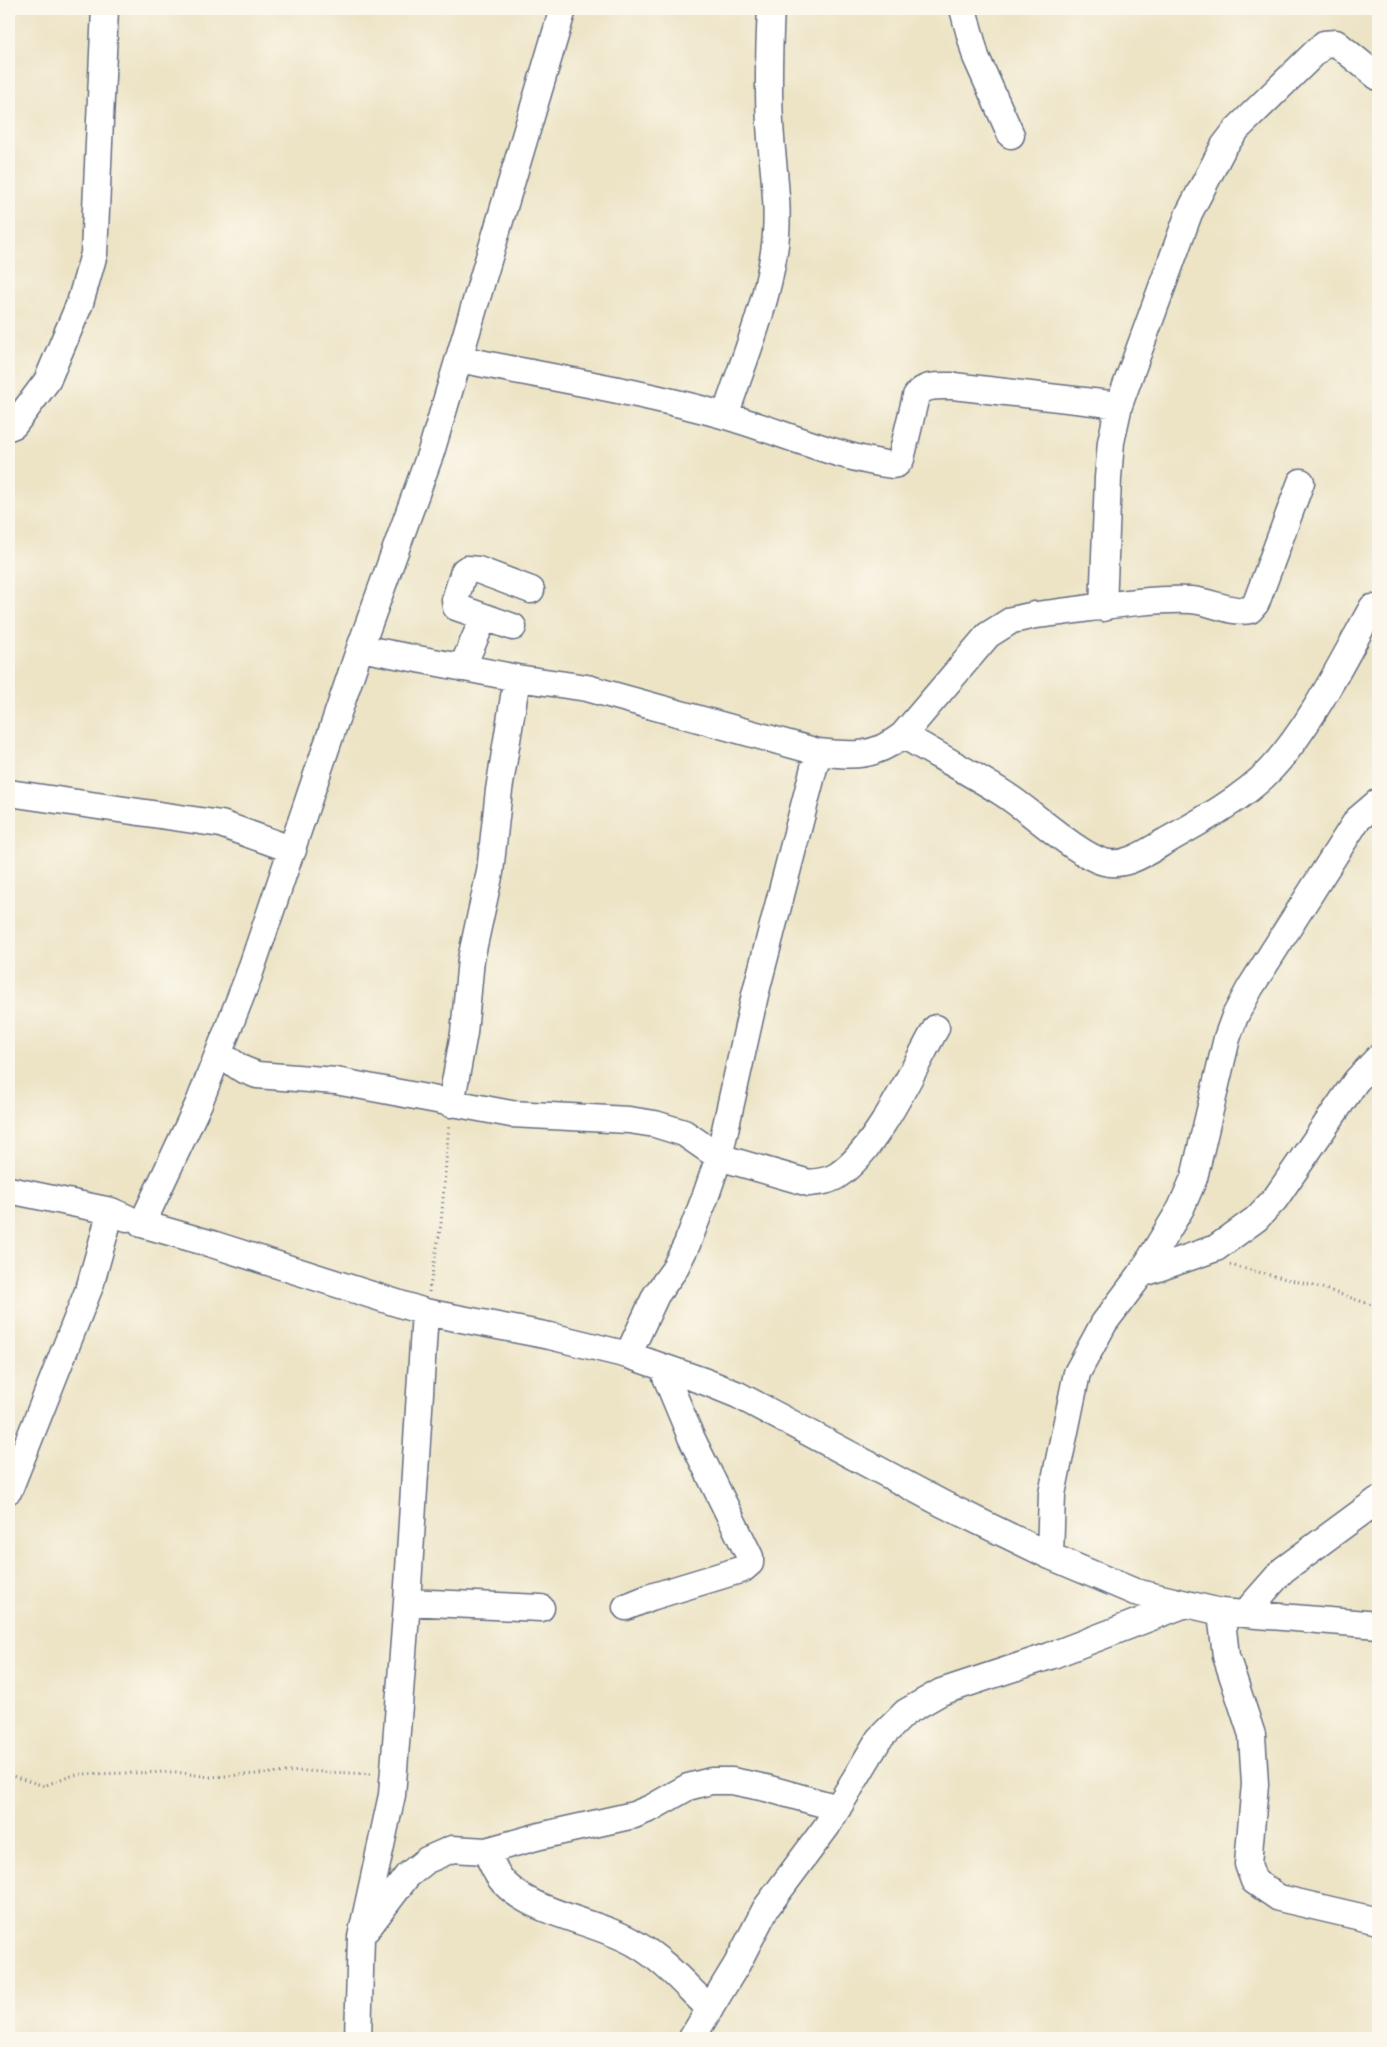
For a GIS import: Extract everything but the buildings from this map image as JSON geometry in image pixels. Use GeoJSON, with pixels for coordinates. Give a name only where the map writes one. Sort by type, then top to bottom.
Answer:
{"type":"FeatureCollection","features":[{"type":"Feature","properties":{"kind":"street"},"geometry":{"type":"LineString","coordinates":[[9,427],[14,425],[47,381],[80,303],[94,254],[105,9]]}},
{"type":"Feature","properties":{"kind":"street"},"geometry":{"type":"LineString","coordinates":[[142,1224],[220,1054],[293,850],[360,648],[431,452],[563,9]]}},
{"type":"Feature","properties":{"kind":"street"},"geometry":{"type":"LineString","coordinates":[[725,416],[752,338],[774,250],[776,191],[770,123],[768,50],[771,9]]}},
{"type":"Feature","properties":{"kind":"street"},"geometry":{"type":"LineString","coordinates":[[963,9],[976,57],[1011,135]]}},
{"type":"Feature","properties":{"kind":"street"},"geometry":{"type":"LineString","coordinates":[[1103,608],[1108,478],[1111,442],[1119,405],[1189,213],[1224,146],[1237,129],[1324,44],[1336,44],[1378,77]]}},
{"type":"Feature","properties":{"kind":"street"},"geometry":{"type":"LineString","coordinates":[[459,359],[604,386],[725,416],[856,458],[892,465],[897,464],[901,458],[916,396],[920,390],[927,387],[953,386],[1119,405]]}},
{"type":"Feature","properties":{"kind":"street"},"geometry":{"type":"LineString","coordinates":[[360,648],[516,678],[587,688],[818,752],[851,756],[869,754],[887,747],[903,735],[974,650],[1002,625],[1035,615],[1150,602],[1203,601],[1240,611],[1250,610],[1278,547],[1301,482]]}},
{"type":"Feature","properties":{"kind":"street"},"geometry":{"type":"LineString","coordinates":[[513,627],[459,609],[454,604],[464,571],[467,569],[478,570],[530,590]]}},
{"type":"Feature","properties":{"kind":"street"},"geometry":{"type":"LineString","coordinates":[[903,735],[1001,792],[1094,859],[1116,864],[1131,860],[1186,830],[1254,785],[1269,771],[1286,752],[1308,718],[1372,608]]}},
{"type":"Feature","properties":{"kind":"street"},"geometry":{"type":"LineString","coordinates":[[462,668],[484,617]]}},
{"type":"Feature","properties":{"kind":"street"},"geometry":{"type":"LineString","coordinates":[[451,1104],[464,1032],[471,960],[490,872],[499,790],[516,678]]}},
{"type":"Feature","properties":{"kind":"street"},"geometry":{"type":"LineString","coordinates":[[628,1355],[656,1295],[674,1270],[687,1244],[719,1157],[755,995],[818,752]]}},
{"type":"Feature","properties":{"kind":"street"},"geometry":{"type":"LineString","coordinates":[[9,793],[221,824],[293,850]]}},
{"type":"Feature","properties":{"kind":"street"},"geometry":{"type":"LineString","coordinates":[[1050,1556],[1052,1494],[1078,1373],[1104,1323],[1141,1274],[1181,1208],[1194,1178],[1227,1038],[1235,1016],[1250,988],[1334,853],[1357,820],[1378,802]]}},
{"type":"Feature","properties":{"kind":"street"},"geometry":{"type":"LineString","coordinates":[[220,1054],[242,1069],[257,1075],[336,1081],[510,1114],[655,1124],[684,1133],[719,1157],[809,1184],[823,1182],[839,1175],[856,1161],[871,1143],[936,1028]]}},
{"type":"Feature","properties":{"kind":"street"},"geometry":{"type":"LineString","coordinates":[[1141,1274],[1216,1248],[1237,1235],[1275,1199],[1346,1095],[1378,1058]]}},
{"type":"Feature","properties":{"kind":"street"},"geometry":{"type":"LineString","coordinates":[[9,1190],[112,1211],[142,1224],[212,1244],[425,1312],[550,1336],[628,1355],[662,1367],[738,1395],[943,1504],[1050,1556],[1135,1592],[1183,1605],[1233,1612],[1378,1626]]}},
{"type":"Feature","properties":{"kind":"street"},"geometry":{"type":"LineString","coordinates":[[9,1490],[90,1286],[112,1211]]}},
{"type":"Feature","properties":{"kind":"street"},"geometry":{"type":"LineString","coordinates":[[358,2038],[361,1937],[387,1825],[393,1775],[407,1602],[425,1312]]}},
{"type":"Feature","properties":{"kind":"street"},"geometry":{"type":"LineString","coordinates":[[626,1607],[651,1597],[743,1569],[750,1563],[750,1557],[691,1437],[662,1367]]}},
{"type":"Feature","properties":{"kind":"street"},"geometry":{"type":"LineString","coordinates":[[1378,1500],[1283,1570],[1233,1612],[1226,1656],[1252,1735],[1255,1784],[1248,1864],[1254,1881],[1278,1898],[1378,1921]]}},
{"type":"Feature","properties":{"kind":"street"},"geometry":{"type":"LineString","coordinates":[[407,1602],[541,1608]]}},
{"type":"Feature","properties":{"kind":"street"},"geometry":{"type":"LineString","coordinates":[[692,2038],[710,2010],[766,1908],[838,1808],[879,1739],[906,1712],[941,1692],[1050,1656],[1183,1605]]}},
{"type":"Feature","properties":{"kind":"street"},"geometry":{"type":"LineString","coordinates":[[361,1937],[407,1876],[427,1860],[452,1849],[486,1851],[540,1836],[634,1815],[651,1808],[688,1787],[711,1781],[732,1781],[766,1788],[838,1808]]}},
{"type":"Feature","properties":{"kind":"street"},"geometry":{"type":"LineString","coordinates":[[486,1851],[500,1879],[520,1894],[544,1910],[619,1934],[638,1945],[657,1959],[710,2010]]}},
{"type":"Feature","properties":{"kind":"path"},"geometry":{"type":"LineString","coordinates":[[425,1312],[441,1224],[451,1104]]}},
{"type":"Feature","properties":{"kind":"path"},"geometry":{"type":"LineString","coordinates":[[1193,1256],[1318,1287],[1378,1307]]}},
{"type":"Feature","properties":{"kind":"path"},"geometry":{"type":"LineString","coordinates":[[9,1775],[44,1786],[66,1776],[83,1774],[176,1772],[209,1777],[303,1772],[393,1775]]}}]}
